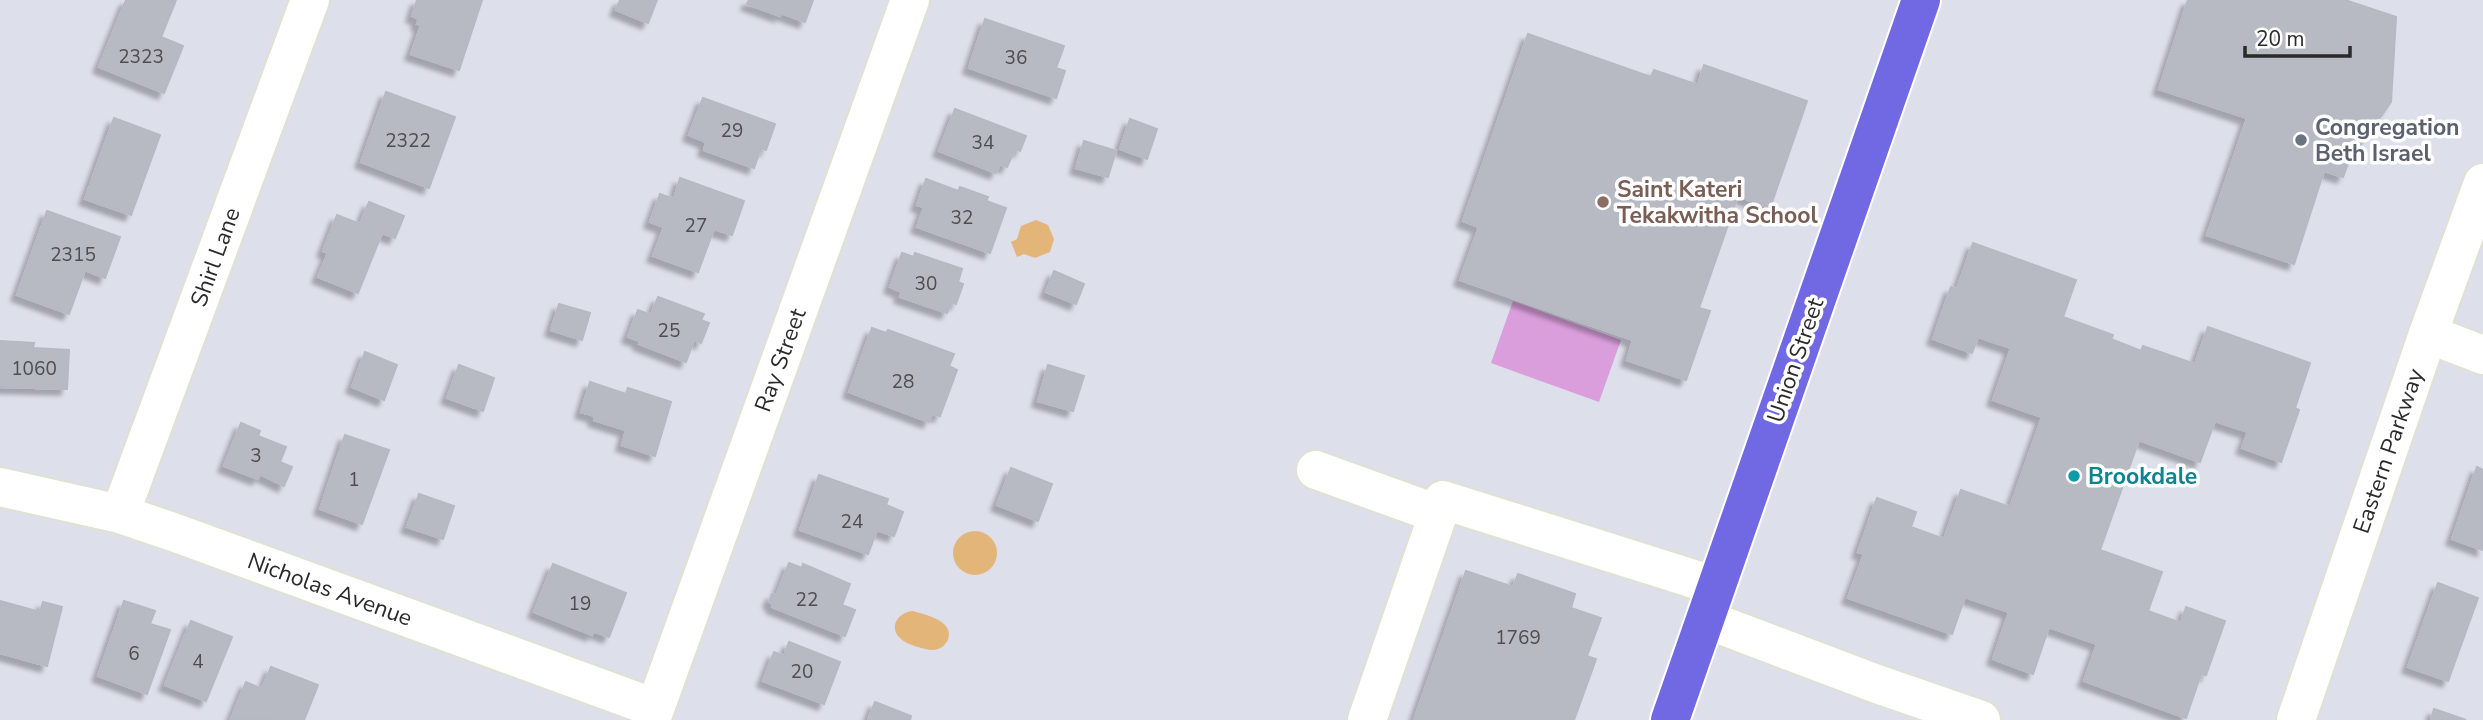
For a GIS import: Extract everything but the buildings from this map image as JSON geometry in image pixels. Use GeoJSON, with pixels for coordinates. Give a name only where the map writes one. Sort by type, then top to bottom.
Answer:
{"type":"FeatureCollection","features":[{"type":"Feature","properties":{"kind":"main road","name":"Union Street"},"geometry":{"type":"LineString","coordinates":[[1674,719],[1710,603],[1921,0]]}},
{"type":"Feature","properties":{"kind":"street","name":"Shirl Lane"},"geometry":{"type":"LineString","coordinates":[[120,514],[310,0]]}},
{"type":"Feature","properties":{"kind":"street","name":"Ray Street"},"geometry":{"type":"LineString","coordinates":[[653,714],[910,0]]}},
{"type":"Feature","properties":{"kind":"street","name":"Eastern Parkway"},"geometry":{"type":"LineString","coordinates":[[2296,720],[2428,334],[2483,183]]}},
{"type":"Feature","properties":{"kind":"street"},"geometry":{"type":"LineString","coordinates":[[2428,334],[2483,355]]}},
{"type":"Feature","properties":{"kind":"street"},"geometry":{"type":"LineString","coordinates":[[1316,470],[1438,514]]}},
{"type":"Feature","properties":{"kind":"street","name":"Nicholas Avenue"},"geometry":{"type":"LineString","coordinates":[[0,487],[120,514],[653,714]]}},
{"type":"Feature","properties":{"kind":"street"},"geometry":{"type":"LineString","coordinates":[[1367,720],[1443,500],[1710,603],[1877,684],[1981,720]]}},
{"type":"Feature","properties":{"kind":"shaded area"},"geometry":{"type":"Polygon","coordinates":[[[1036,220],[1048,225],[1054,239],[1050,252],[1035,258],[1024,254],[1017,257],[1011,242],[1017,239],[1021,226],[1036,220]]]}},
{"type":"Feature","properties":{"kind":"shaded area"},"geometry":{"type":"Polygon","coordinates":[[[1513,301],[1621,340],[1599,402],[1491,363],[1513,301]]]}},
{"type":"Feature","properties":{"kind":"shaded area"},"geometry":{"type":"Polygon","coordinates":[[[975,531],[990,538],[997,553],[990,568],[975,575],[960,568],[953,553],[960,538],[975,531]]]}},
{"type":"Feature","properties":{"kind":"shaded area"},"geometry":{"type":"Polygon","coordinates":[[[913,611],[944,624],[949,632],[945,645],[931,650],[900,638],[895,624],[903,614],[913,611]]]}},
{"type":"Feature","properties":{"kind":"place","name":"Congregation Beth Israel"},"geometry":{"type":"Point","coordinates":[2301,140]}},
{"type":"Feature","properties":{"kind":"place","name":"Saint Kateri Tekakwitha School"},"geometry":{"type":"Point","coordinates":[1603,202]}},
{"type":"Feature","properties":{"kind":"place","name":"Brookdale"},"geometry":{"type":"Point","coordinates":[2074,476]}}]}
